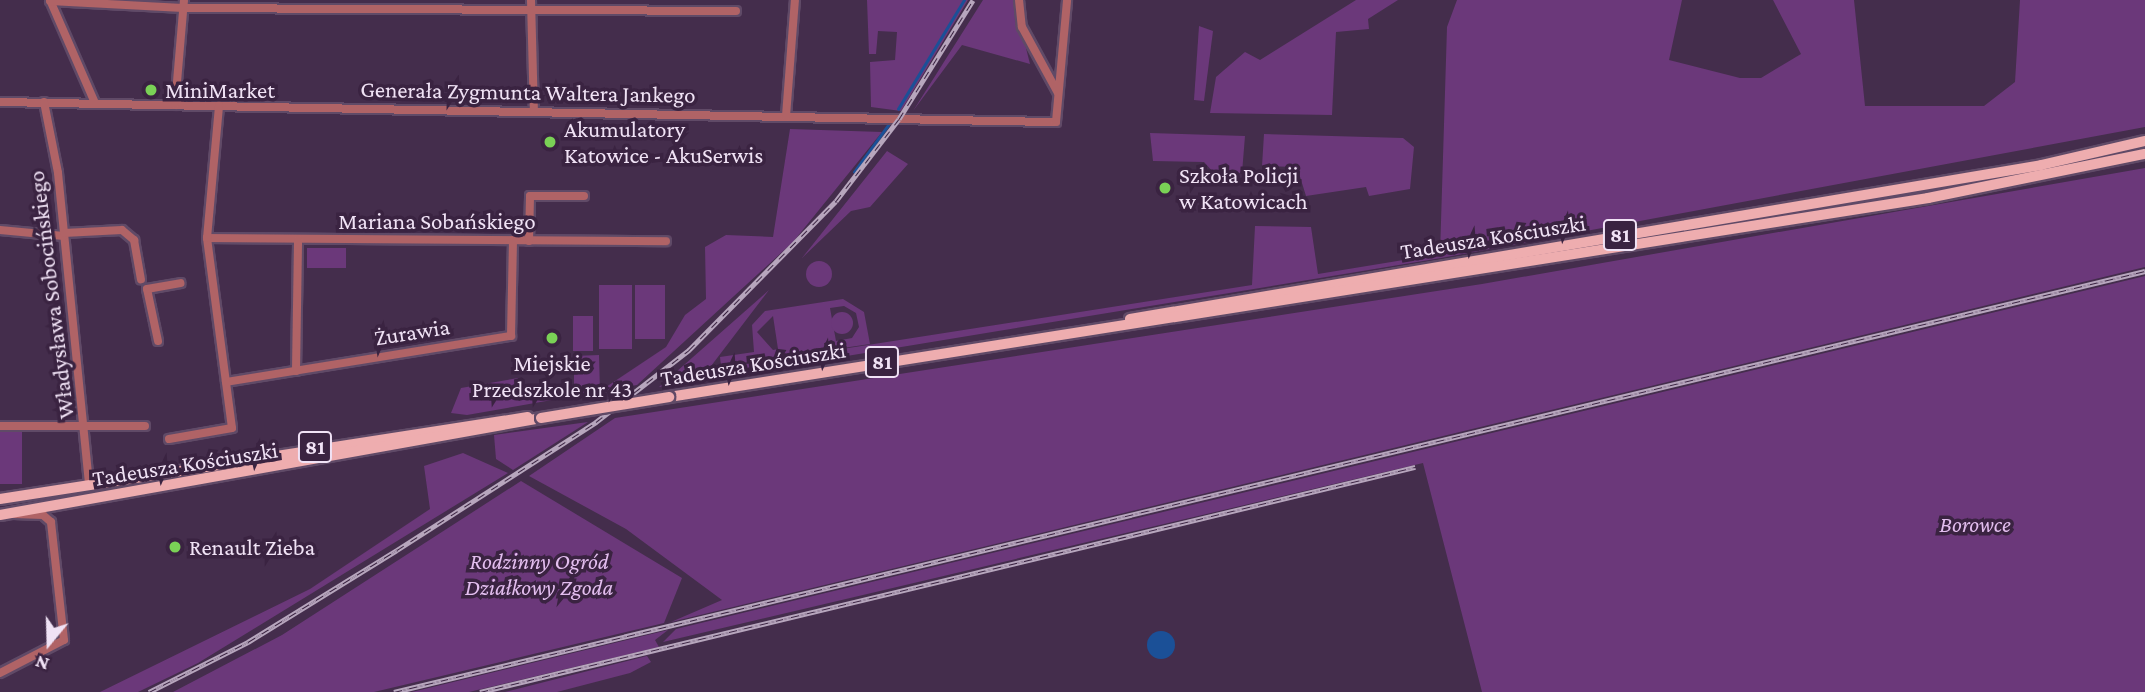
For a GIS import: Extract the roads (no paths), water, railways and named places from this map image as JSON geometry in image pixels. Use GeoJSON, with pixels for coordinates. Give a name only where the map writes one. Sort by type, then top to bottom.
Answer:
{"type":"FeatureCollection","features":[{"type":"Feature","properties":{"kind":"main road","name":"Tadeusza Kościuszki"},"geometry":{"type":"LineString","coordinates":[[1095,328],[1182,307],[2041,165],[2145,141]]}},
{"type":"Feature","properties":{"kind":"main road","name":"Tadeusza Kościuszki"},"geometry":{"type":"LineString","coordinates":[[3,514],[541,418],[1095,328],[1184,319],[1903,202],[2145,154]]}},
{"type":"Feature","properties":{"kind":"main road","name":"Tadeusza Kościuszki"},"geometry":{"type":"LineString","coordinates":[[0,499],[482,420],[541,418]]}},
{"type":"Feature","properties":{"kind":"street"},"geometry":{"type":"LineString","coordinates":[[786,116],[795,0]]}},
{"type":"Feature","properties":{"kind":"street"},"geometry":{"type":"LineString","coordinates":[[1019,0],[1022,27],[1058,93]]}},
{"type":"Feature","properties":{"kind":"street"},"geometry":{"type":"LineString","coordinates":[[1058,93],[1067,0]]}},
{"type":"Feature","properties":{"kind":"street"},"geometry":{"type":"LineString","coordinates":[[95,103],[50,1],[531,5],[736,11]]}},
{"type":"Feature","properties":{"kind":"street"},"geometry":{"type":"LineString","coordinates":[[176,105],[184,4]]}},
{"type":"Feature","properties":{"kind":"street"},"geometry":{"type":"LineString","coordinates":[[531,5],[534,112]]}},
{"type":"Feature","properties":{"kind":"street","name":"Generała Zygmunta Waltera Jankego"},"geometry":{"type":"LineString","coordinates":[[0,102],[1056,122],[1058,93]]}},
{"type":"Feature","properties":{"kind":"street","name":"Władysława Sobocińskiego"},"geometry":{"type":"LineString","coordinates":[[44,102],[64,234],[86,426],[89,484]]}},
{"type":"Feature","properties":{"kind":"street"},"geometry":{"type":"LineString","coordinates":[[169,439],[232,428],[207,239],[219,106]]}},
{"type":"Feature","properties":{"kind":"street"},"geometry":{"type":"LineString","coordinates":[[528,241],[530,196],[583,196]]}},
{"type":"Feature","properties":{"kind":"street"},"geometry":{"type":"LineString","coordinates":[[0,230],[64,234],[122,230],[134,240],[142,279]]}},
{"type":"Feature","properties":{"kind":"street","name":"Mariana Sobańskiego"},"geometry":{"type":"LineString","coordinates":[[207,239],[666,241]]}},
{"type":"Feature","properties":{"kind":"street"},"geometry":{"type":"LineString","coordinates":[[296,371],[298,239]]}},
{"type":"Feature","properties":{"kind":"street","name":"Żurawia"},"geometry":{"type":"LineString","coordinates":[[226,382],[511,336],[513,240]]}},
{"type":"Feature","properties":{"kind":"street"},"geometry":{"type":"LineString","coordinates":[[158,341],[147,289],[180,283]]}},
{"type":"Feature","properties":{"kind":"street"},"geometry":{"type":"LineString","coordinates":[[0,426],[145,426]]}},
{"type":"Feature","properties":{"kind":"street"},"geometry":{"type":"LineString","coordinates":[[0,673],[65,640],[51,522],[43,515],[3,514]]}},
{"type":"Feature","properties":{"kind":"water"},"geometry":{"type":"Polygon","coordinates":[[[1161,631],[1171,635],[1175,645],[1171,655],[1161,659],[1151,655],[1147,645],[1151,635],[1161,631]]]}},
{"type":"Feature","properties":{"kind":"waterway"},"geometry":{"type":"LineString","coordinates":[[898,109],[964,0]]}},
{"type":"Feature","properties":{"kind":"waterway"},"geometry":{"type":"LineString","coordinates":[[854,172],[888,125]]}},
{"type":"Feature","properties":{"kind":"railway"},"geometry":{"type":"LineString","coordinates":[[149,692],[248,642],[397,550],[596,422],[689,350],[836,201],[899,119],[973,0]]}},
{"type":"Feature","properties":{"kind":"railway"},"geometry":{"type":"LineString","coordinates":[[394,692],[2145,271]]}},
{"type":"Feature","properties":{"kind":"railway"},"geometry":{"type":"LineString","coordinates":[[480,692],[1415,467]]}},
{"type":"Feature","properties":{"kind":"place","name":"MiniMarket"},"geometry":{"type":"Point","coordinates":[151,90]}},
{"type":"Feature","properties":{"kind":"place","name":"Akumulatory Katowice - AkuSerwis"},"geometry":{"type":"Point","coordinates":[550,142]}},
{"type":"Feature","properties":{"kind":"place","name":"Szkoła Policji w Katowicach"},"geometry":{"type":"Point","coordinates":[1165,188]}},
{"type":"Feature","properties":{"kind":"place","name":"Miejskie Przedszkole nr 43"},"geometry":{"type":"Point","coordinates":[552,338]}},
{"type":"Feature","properties":{"kind":"place","name":"Renault Zieba"},"geometry":{"type":"Point","coordinates":[175,547]}},
{"type":"Feature","properties":{"kind":"park label","name":"Borowce"},"geometry":{"type":"Point","coordinates":[1975,524]}},
{"type":"Feature","properties":{"kind":"park label","name":"Rodzinny Ogród Działkowy Zgoda"},"geometry":{"type":"Point","coordinates":[539,574]}}]}
